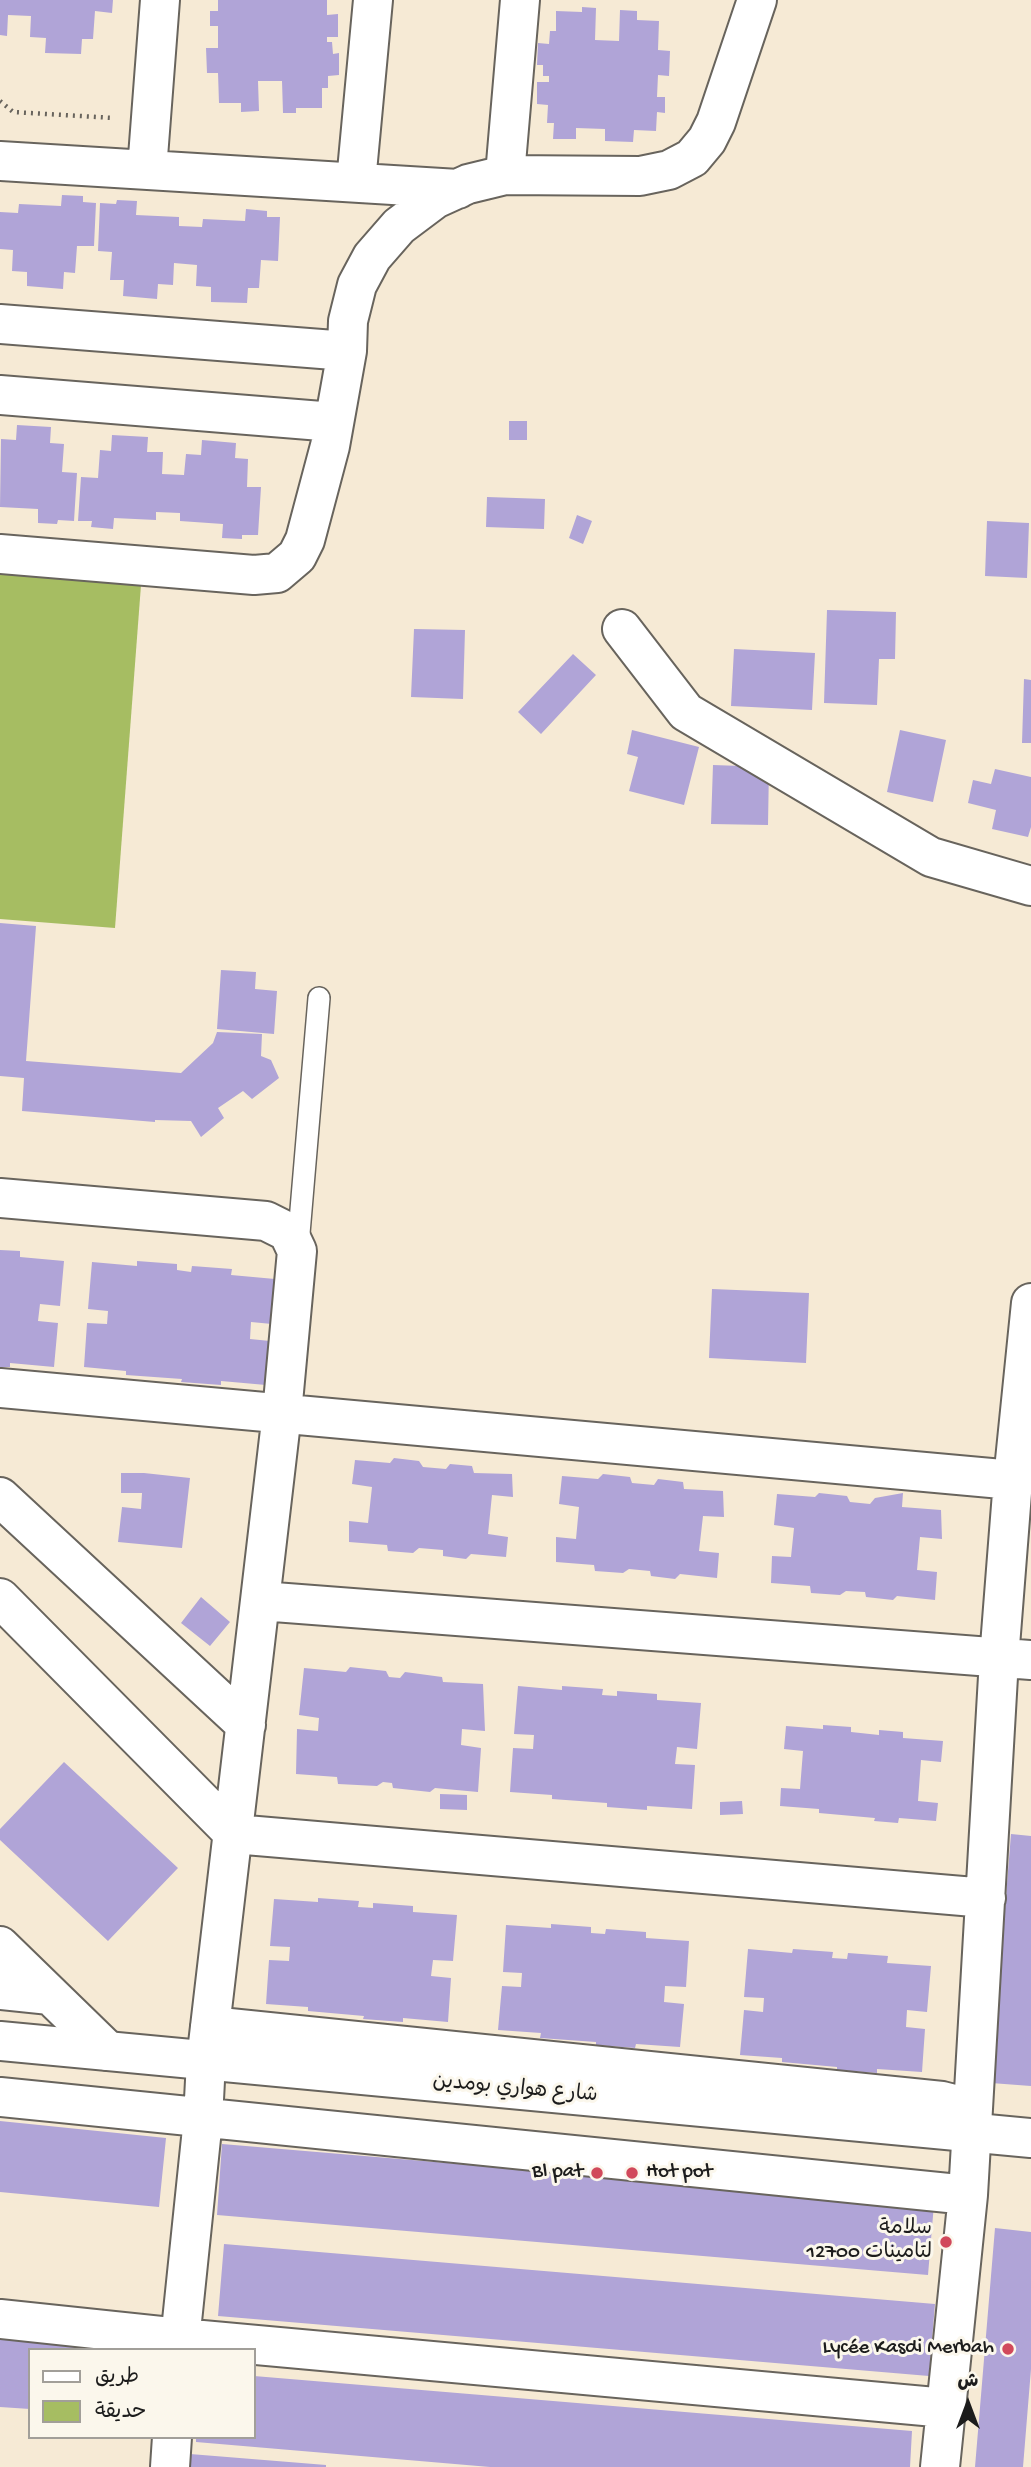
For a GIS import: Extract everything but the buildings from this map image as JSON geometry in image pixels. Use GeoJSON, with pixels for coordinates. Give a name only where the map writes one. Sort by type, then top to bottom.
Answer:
{"type":"FeatureCollection","features":[{"type":"Feature","properties":{"kind":"street"},"geometry":{"type":"LineString","coordinates":[[147,170],[160,0]]}},
{"type":"Feature","properties":{"kind":"street"},"geometry":{"type":"LineString","coordinates":[[356,182],[373,0]]}},
{"type":"Feature","properties":{"kind":"street"},"geometry":{"type":"LineString","coordinates":[[505,175],[520,0]]}},
{"type":"Feature","properties":{"kind":"street"},"geometry":{"type":"LineString","coordinates":[[0,554],[254,575],[277,573],[297,556],[305,540],[334,422],[346,351],[348,321],[357,285],[372,257],[399,226],[435,199],[458,189],[505,175],[640,176],[670,170],[692,158],[708,141],[716,122],[757,0]]}},
{"type":"Feature","properties":{"kind":"street"},"geometry":{"type":"LineString","coordinates":[[0,161],[458,189]]}},
{"type":"Feature","properties":{"kind":"street"},"geometry":{"type":"LineString","coordinates":[[0,324],[346,351]]}},
{"type":"Feature","properties":{"kind":"street"},"geometry":{"type":"LineString","coordinates":[[0,396],[334,422]]}},
{"type":"Feature","properties":{"kind":"street"},"geometry":{"type":"LineString","coordinates":[[622,629],[686,712],[932,858],[1031,886]]}},
{"type":"Feature","properties":{"kind":"street"},"geometry":{"type":"LineString","coordinates":[[0,1198],[266,1221],[288,1232],[297,1251],[261,1601],[208,2043],[203,2119],[179,2344]]}},
{"type":"Feature","properties":{"kind":"street"},"geometry":{"type":"LineString","coordinates":[[940,2467],[968,2195],[986,1898],[1015,1659],[1013,1480],[1031,1303]]}},
{"type":"Feature","properties":{"kind":"street"},"geometry":{"type":"LineString","coordinates":[[0,1388],[1013,1480]]}},
{"type":"Feature","properties":{"kind":"street"},"geometry":{"type":"LineString","coordinates":[[0,1497],[246,1725]]}},
{"type":"Feature","properties":{"kind":"street"},"geometry":{"type":"LineString","coordinates":[[0,1598],[234,1834],[986,1898]]}},
{"type":"Feature","properties":{"kind":"street"},"geometry":{"type":"LineString","coordinates":[[261,1601],[1015,1659]]}},
{"type":"Feature","properties":{"kind":"street"},"geometry":{"type":"LineString","coordinates":[[0,1946],[108,2051]]}},
{"type":"Feature","properties":{"kind":"street"},"geometry":{"type":"LineString","coordinates":[[0,1990],[50,1995]]}},
{"type":"Feature","properties":{"kind":"street","name":"شارع هواري بومدين"},"geometry":{"type":"LineString","coordinates":[[0,2040],[108,2051],[208,2043],[973,2121],[1031,2138]]}},
{"type":"Feature","properties":{"kind":"street"},"geometry":{"type":"LineString","coordinates":[[0,2097],[968,2195]]}},
{"type":"Feature","properties":{"kind":"street"},"geometry":{"type":"LineString","coordinates":[[0,2319],[179,2344],[227,2348]]}},
{"type":"Feature","properties":{"kind":"street"},"geometry":{"type":"LineString","coordinates":[[256,2350],[946,2408]]}},
{"type":"Feature","properties":{"kind":"street"},"geometry":{"type":"LineString","coordinates":[[170,2467],[172,2439]]}},
{"type":"Feature","properties":{"kind":"lane"},"geometry":{"type":"LineString","coordinates":[[297,1251],[319,998]]}},
{"type":"Feature","properties":{"kind":"path"},"geometry":{"type":"LineString","coordinates":[[0,101],[13,112],[150,120]]}},
{"type":"Feature","properties":{"kind":"green space"},"geometry":{"type":"Polygon","coordinates":[[[0,574],[141,585],[115,928],[0,919],[0,574]]]}},
{"type":"Feature","properties":{"kind":"place","name":"Bl pat"},"geometry":{"type":"Point","coordinates":[597,2173]}},
{"type":"Feature","properties":{"kind":"place","name":"Hot pot"},"geometry":{"type":"Point","coordinates":[632,2173]}},
{"type":"Feature","properties":{"kind":"place","name":"سلامة لتامينات 12700"},"geometry":{"type":"Point","coordinates":[946,2242]}},
{"type":"Feature","properties":{"kind":"place","name":"Lycée Kasdi Merbah"},"geometry":{"type":"Point","coordinates":[1008,2349]}}]}
